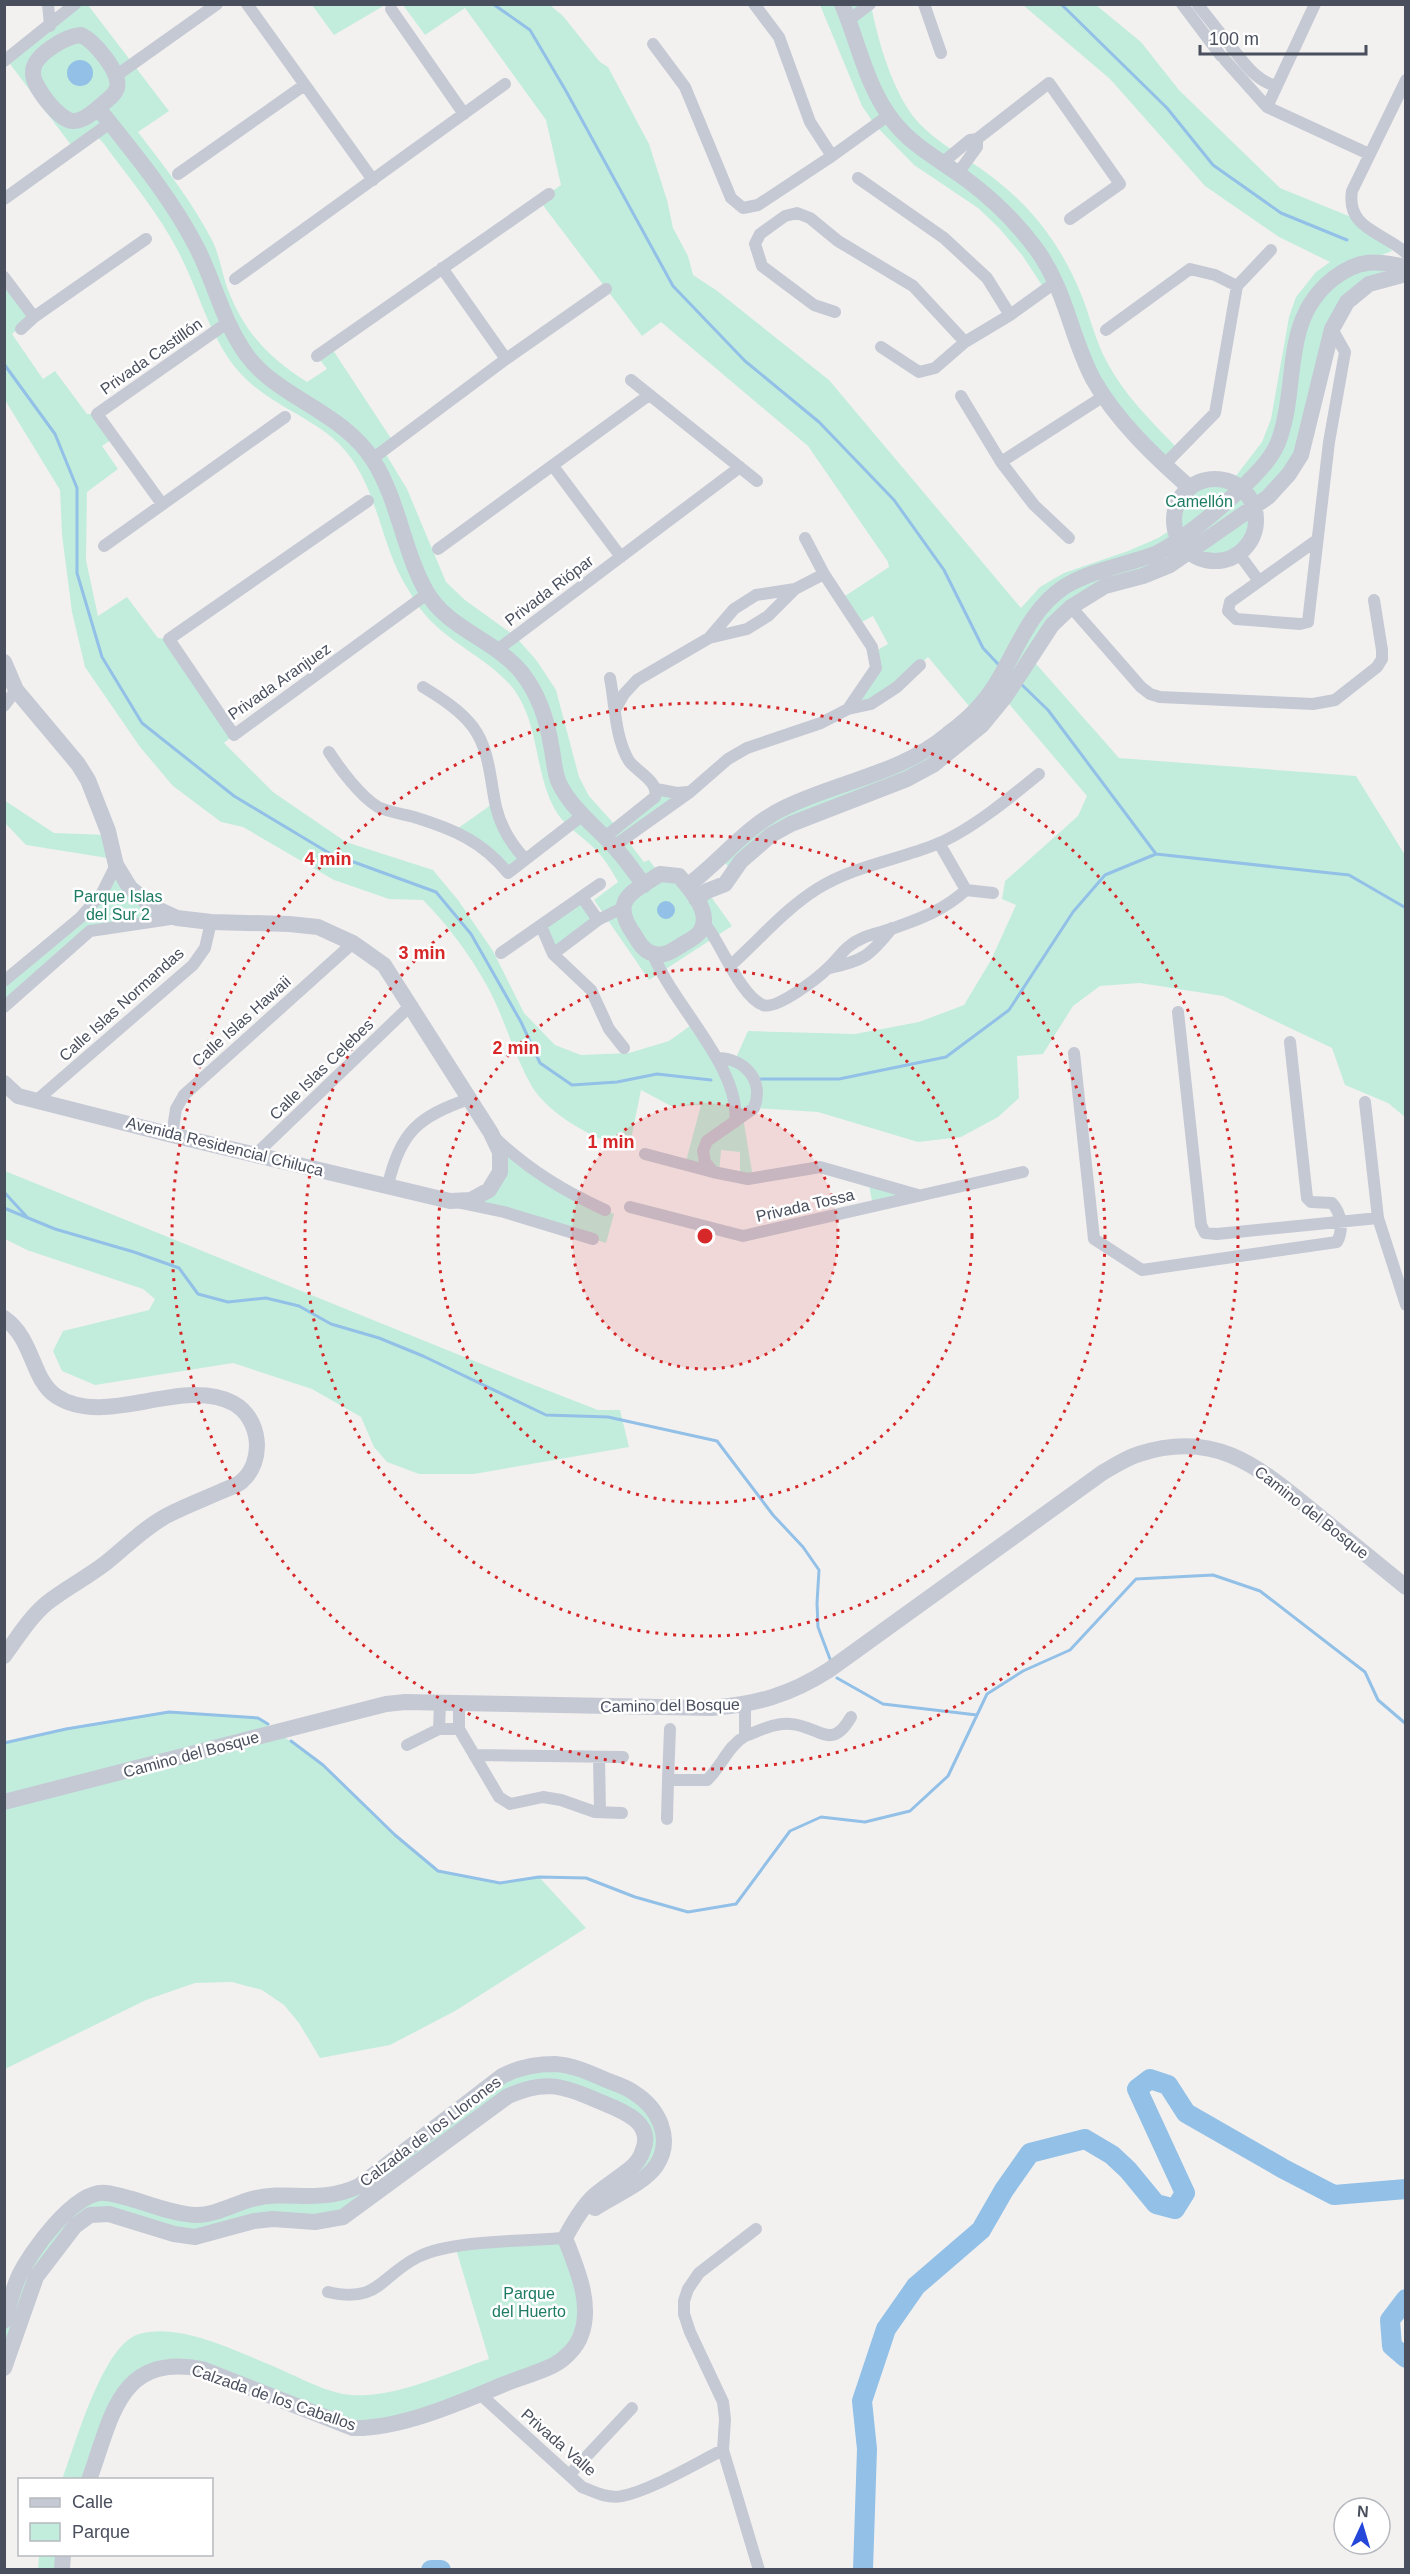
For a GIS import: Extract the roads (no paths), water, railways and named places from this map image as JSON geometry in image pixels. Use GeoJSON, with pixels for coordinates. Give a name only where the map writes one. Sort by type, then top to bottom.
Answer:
{"type":"FeatureCollection","features":[{"type":"Feature","properties":{"kind":"street"},"geometry":{"type":"LineString","coordinates":[[48,4],[50,26],[62,41]]}},
{"type":"Feature","properties":{"kind":"street"},"geometry":{"type":"LineString","coordinates":[[4,61],[75,4]]}},
{"type":"Feature","properties":{"kind":"street"},"geometry":{"type":"LineString","coordinates":[[117,75],[217,4]]}},
{"type":"Feature","properties":{"kind":"street"},"geometry":{"type":"LineString","coordinates":[[247,4],[303,86],[373,180]]}},
{"type":"Feature","properties":{"kind":"street"},"geometry":{"type":"LineString","coordinates":[[754,4],[779,37],[810,123],[832,156]]}},
{"type":"Feature","properties":{"kind":"street"},"geometry":{"type":"LineString","coordinates":[[870,4],[846,12],[874,90],[889,115],[908,138],[958,173],[1019,226],[1056,282],[1085,360],[1104,396],[1134,433],[1164,465],[1189,487]]}},
{"type":"Feature","properties":{"kind":"street"},"geometry":{"type":"LineString","coordinates":[[924,4],[941,53]]}},
{"type":"Feature","properties":{"kind":"street"},"geometry":{"type":"LineString","coordinates":[[1182,4],[1195,8],[1257,76],[1277,86]]}},
{"type":"Feature","properties":{"kind":"street"},"geometry":{"type":"LineString","coordinates":[[1267,107],[1315,4]]}},
{"type":"Feature","properties":{"kind":"street"},"geometry":{"type":"LineString","coordinates":[[1195,8],[1220,55],[1267,107],[1369,154]]}},
{"type":"Feature","properties":{"kind":"street"},"geometry":{"type":"LineString","coordinates":[[391,9],[464,114]]}},
{"type":"Feature","properties":{"kind":"street"},"geometry":{"type":"LineString","coordinates":[[81,34],[90,39],[117,75],[117,88],[112,96],[82,119],[73,122],[60,117],[35,83],[33,70],[37,60],[62,41],[70,36],[81,34]]}},
{"type":"Feature","properties":{"kind":"street"},"geometry":{"type":"LineString","coordinates":[[1220,55],[1227,42]]}},
{"type":"Feature","properties":{"kind":"street"},"geometry":{"type":"LineString","coordinates":[[653,44],[685,87],[731,198],[743,208],[758,205],[889,115]]}},
{"type":"Feature","properties":{"kind":"street"},"geometry":{"type":"LineString","coordinates":[[24,45],[37,60]]}},
{"type":"Feature","properties":{"kind":"street"},"geometry":{"type":"LineString","coordinates":[[1406,80],[1352,191],[1350,203],[1356,219],[1406,253]]}},
{"type":"Feature","properties":{"kind":"street"},"geometry":{"type":"LineString","coordinates":[[942,163],[1049,83],[1120,184],[1070,219]]}},
{"type":"Feature","properties":{"kind":"street"},"geometry":{"type":"LineString","coordinates":[[235,279],[505,84]]}},
{"type":"Feature","properties":{"kind":"street"},"geometry":{"type":"LineString","coordinates":[[178,174],[303,86]]}},
{"type":"Feature","properties":{"kind":"street"},"geometry":{"type":"LineString","coordinates":[[98,108],[174,208],[192,239],[227,323],[248,356],[271,378],[342,426],[372,459],[388,488],[415,568],[427,594],[448,617],[497,650],[522,674],[540,703],[548,726],[559,783],[582,815],[609,842],[644,885]]}},
{"type":"Feature","properties":{"kind":"street"},"geometry":{"type":"LineString","coordinates":[[4,199],[110,123]]}},
{"type":"Feature","properties":{"kind":"street"},"geometry":{"type":"LineString","coordinates":[[958,173],[977,147],[977,139]]}},
{"type":"Feature","properties":{"kind":"street"},"geometry":{"type":"LineString","coordinates":[[858,178],[944,238],[987,278],[1010,315]]}},
{"type":"Feature","properties":{"kind":"street"},"geometry":{"type":"LineString","coordinates":[[317,357],[549,194]]}},
{"type":"Feature","properties":{"kind":"street"},"geometry":{"type":"LineString","coordinates":[[835,312],[814,305],[762,266],[755,244],[759,234],[785,216],[796,213],[810,218],[838,241],[913,286],[965,342]]}},
{"type":"Feature","properties":{"kind":"street"},"geometry":{"type":"LineString","coordinates":[[1377,233],[1406,240]]}},
{"type":"Feature","properties":{"kind":"street"},"geometry":{"type":"LineString","coordinates":[[1377,233],[1406,246]]}},
{"type":"Feature","properties":{"kind":"street"},"geometry":{"type":"LineString","coordinates":[[1377,233],[1392,251],[1406,260]]}},
{"type":"Feature","properties":{"kind":"street"},"geometry":{"type":"LineString","coordinates":[[21,328],[146,238]]}},
{"type":"Feature","properties":{"kind":"street"},"geometry":{"type":"LineString","coordinates":[[1164,465],[1215,413],[1237,286],[1271,250]]}},
{"type":"Feature","properties":{"kind":"street"},"geometry":{"type":"LineString","coordinates":[[695,889],[725,884],[735,855],[752,828],[787,806],[904,762],[947,735],[982,703],[1032,620],[1041,608],[1064,588],[1083,578],[1158,552],[1178,540],[1242,488],[1265,464],[1280,439],[1302,318],[1320,289],[1346,269],[1368,261],[1406,267]]}},
{"type":"Feature","properties":{"kind":"street"},"geometry":{"type":"LineString","coordinates":[[442,268],[506,359]]}},
{"type":"Feature","properties":{"kind":"street"},"geometry":{"type":"LineString","coordinates":[[1106,330],[1190,268],[1215,274],[1237,286]]}},
{"type":"Feature","properties":{"kind":"street"},"geometry":{"type":"LineString","coordinates":[[695,889],[735,855],[791,824],[907,778],[933,765],[957,748],[982,725],[1005,697],[1055,622],[1071,607],[1105,586],[1143,576],[1170,565],[1255,507],[1278,488],[1301,455],[1332,328],[1347,302],[1369,284],[1406,274]]}},
{"type":"Feature","properties":{"kind":"street"},"geometry":{"type":"LineString","coordinates":[[4,277],[34,317]]}},
{"type":"Feature","properties":{"kind":"street"},"geometry":{"type":"LineString","coordinates":[[881,346],[904,364],[919,372],[935,368],[965,342],[1010,315],[1056,282]]}},
{"type":"Feature","properties":{"kind":"street"},"geometry":{"type":"LineString","coordinates":[[372,459],[506,359],[606,289]]}},
{"type":"Feature","properties":{"kind":"street","name":"Privada Castillón"},"geometry":{"type":"LineString","coordinates":[[162,504],[97,414],[191,346],[227,323]]}},
{"type":"Feature","properties":{"kind":"street"},"geometry":{"type":"LineString","coordinates":[[1317,540],[1230,602],[1228,611],[1236,619],[1300,624],[1308,622],[1329,442],[1345,352],[1332,328]]}},
{"type":"Feature","properties":{"kind":"street"},"geometry":{"type":"LineString","coordinates":[[631,380],[758,481]]}},
{"type":"Feature","properties":{"kind":"street"},"geometry":{"type":"LineString","coordinates":[[438,549],[649,395]]}},
{"type":"Feature","properties":{"kind":"street"},"geometry":{"type":"LineString","coordinates":[[961,396],[1001,462],[1034,505],[1069,538]]}},
{"type":"Feature","properties":{"kind":"street"},"geometry":{"type":"LineString","coordinates":[[1001,462],[1104,396]]}},
{"type":"Feature","properties":{"kind":"street"},"geometry":{"type":"LineString","coordinates":[[104,546],[285,417]]}},
{"type":"Feature","properties":{"kind":"street","name":"Privada Riópar"},"geometry":{"type":"LineString","coordinates":[[553,466],[621,557]]}},
{"type":"Feature","properties":{"kind":"street","name":"Privada Riópar"},"geometry":{"type":"LineString","coordinates":[[497,650],[740,467]]}},
{"type":"Feature","properties":{"kind":"street"},"geometry":{"type":"LineString","coordinates":[[1206,479],[1225,479],[1242,488],[1255,507],[1256,528],[1247,547],[1230,559],[1209,561],[1189,553],[1178,540],[1173,521],[1177,502],[1189,487],[1206,479]]}},
{"type":"Feature","properties":{"kind":"street","name":"Privada Aranjuez"},"geometry":{"type":"LineString","coordinates":[[368,501],[169,639],[234,735],[427,594]]}},
{"type":"Feature","properties":{"kind":"street"},"geometry":{"type":"LineString","coordinates":[[805,538],[824,574],[873,652],[876,668],[848,709]]}},
{"type":"Feature","properties":{"kind":"street"},"geometry":{"type":"LineString","coordinates":[[1239,554],[1259,582]]}},
{"type":"Feature","properties":{"kind":"street"},"geometry":{"type":"LineString","coordinates":[[616,708],[624,694],[637,680],[709,638],[747,628],[768,616],[795,589],[824,574]]}},
{"type":"Feature","properties":{"kind":"street"},"geometry":{"type":"LineString","coordinates":[[709,638],[734,609],[756,595],[795,589]]}},
{"type":"Feature","properties":{"kind":"street"},"geometry":{"type":"LineString","coordinates":[[1071,607],[1141,687],[1150,694],[1160,697],[1326,704],[1335,700],[1377,667],[1382,659],[1374,600]]}},
{"type":"Feature","properties":{"kind":"street"},"geometry":{"type":"LineString","coordinates":[[1041,608],[1055,622]]}},
{"type":"Feature","properties":{"kind":"street","name":"Avenida Residencial Chiluca"},"geometry":{"type":"LineString","coordinates":[[4,662],[16,690],[83,772],[108,831],[116,865],[130,888],[153,907],[177,918],[211,922],[318,927],[353,943],[384,965],[491,1133],[500,1152],[500,1172],[489,1190],[471,1200],[450,1201]]}},
{"type":"Feature","properties":{"kind":"street"},"geometry":{"type":"LineString","coordinates":[[609,842],[690,792],[720,765],[747,748],[821,723],[848,709],[871,704],[897,687],[920,665]]}},
{"type":"Feature","properties":{"kind":"street"},"geometry":{"type":"LineString","coordinates":[[610,678],[619,733],[629,761],[656,789],[678,793],[690,792]]}},
{"type":"Feature","properties":{"kind":"street"},"geometry":{"type":"LineString","coordinates":[[423,687],[446,700],[474,728],[488,760],[496,807],[510,842],[525,859]]}},
{"type":"Feature","properties":{"kind":"street"},"geometry":{"type":"LineString","coordinates":[[4,706],[16,690]]}},
{"type":"Feature","properties":{"kind":"street"},"geometry":{"type":"LineString","coordinates":[[329,752],[343,774],[378,807],[444,826],[482,846],[494,855],[508,873],[582,815]]}},
{"type":"Feature","properties":{"kind":"street"},"geometry":{"type":"LineString","coordinates":[[731,965],[799,901],[818,888],[842,876],[939,843],[999,807],[1039,774]]}},
{"type":"Feature","properties":{"kind":"street"},"geometry":{"type":"LineString","coordinates":[[609,842],[656,797],[656,789]]}},
{"type":"Feature","properties":{"kind":"street"},"geometry":{"type":"LineString","coordinates":[[494,855],[510,842]]}},
{"type":"Feature","properties":{"kind":"street"},"geometry":{"type":"LineString","coordinates":[[939,843],[966,890]]}},
{"type":"Feature","properties":{"kind":"street"},"geometry":{"type":"LineString","coordinates":[[4,981],[81,917],[102,893],[116,865]]}},
{"type":"Feature","properties":{"kind":"street"},"geometry":{"type":"LineString","coordinates":[[705,924],[699,934],[666,955],[653,954],[645,950],[624,922],[622,908],[627,897],[660,874],[679,876],[695,889],[704,913],[705,924],[716,937],[754,1000],[765,1006],[780,1003],[829,968],[847,947],[864,935],[892,928],[947,907],[966,890],[993,893]]}},
{"type":"Feature","properties":{"kind":"street"},"geometry":{"type":"LineString","coordinates":[[501,953],[600,884]]}},
{"type":"Feature","properties":{"kind":"street"},"geometry":{"type":"LineString","coordinates":[[582,897],[598,920]]}},
{"type":"Feature","properties":{"kind":"street"},"geometry":{"type":"LineString","coordinates":[[553,954],[598,920],[622,908]]}},
{"type":"Feature","properties":{"kind":"street"},"geometry":{"type":"LineString","coordinates":[[4,1007],[90,931],[177,918]]}},
{"type":"Feature","properties":{"kind":"street","name":"Calle Islas Normandas"},"geometry":{"type":"LineString","coordinates":[[38,1100],[194,965],[204,948],[211,922]]}},
{"type":"Feature","properties":{"kind":"street"},"geometry":{"type":"LineString","coordinates":[[542,926],[553,954],[591,990],[609,1029],[624,1048]]}},
{"type":"Feature","properties":{"kind":"street"},"geometry":{"type":"LineString","coordinates":[[829,968],[856,962],[875,950],[892,928]]}},
{"type":"Feature","properties":{"kind":"street","name":"Calle Islas Hawaii"},"geometry":{"type":"LineString","coordinates":[[172,1135],[176,1109],[183,1095],[353,943]]}},
{"type":"Feature","properties":{"kind":"street"},"geometry":{"type":"LineString","coordinates":[[653,954],[660,972],[717,1058],[735,1104],[735,1122]]}},
{"type":"Feature","properties":{"kind":"street","name":"Calle Islas Celebes"},"geometry":{"type":"LineString","coordinates":[[255,1155],[410,1006]]}},
{"type":"Feature","properties":{"kind":"street"},"geometry":{"type":"LineString","coordinates":[[1178,1012],[1201,1225],[1205,1233],[1217,1234],[1378,1218]]}},
{"type":"Feature","properties":{"kind":"street"},"geometry":{"type":"LineString","coordinates":[[1074,1053],[1094,1239],[1142,1270],[1337,1242],[1341,1222],[1332,1203],[1311,1202],[1307,1198],[1290,1042]]}},
{"type":"Feature","properties":{"kind":"street"},"geometry":{"type":"LineString","coordinates":[[713,1172],[705,1162],[703,1151],[707,1141],[754,1108],[757,1100],[756,1086],[747,1068],[735,1060],[717,1058]]}},
{"type":"Feature","properties":{"kind":"street","name":"Avenida Residencial Chiluca"},"geometry":{"type":"LineString","coordinates":[[4,1083],[18,1096],[255,1155],[504,1212],[593,1239]]}},
{"type":"Feature","properties":{"kind":"street"},"geometry":{"type":"LineString","coordinates":[[388,1185],[395,1157],[412,1129],[438,1109],[469,1099]]}},
{"type":"Feature","properties":{"kind":"street"},"geometry":{"type":"LineString","coordinates":[[1365,1102],[1378,1218],[1406,1305]]}},
{"type":"Feature","properties":{"kind":"street","name":"Avenida Residencial Chiluca"},"geometry":{"type":"LineString","coordinates":[[491,1133],[524,1164],[561,1189],[605,1210]]}},
{"type":"Feature","properties":{"kind":"street","name":"Privada Tossa"},"geometry":{"type":"LineString","coordinates":[[645,1154],[748,1179],[820,1167],[919,1195]]}},
{"type":"Feature","properties":{"kind":"street","name":"Privada Tossa"},"geometry":{"type":"LineString","coordinates":[[630,1208],[743,1236],[1023,1172]]}},
{"type":"Feature","properties":{"kind":"street"},"geometry":{"type":"LineString","coordinates":[[4,1318],[14,1324],[26,1340],[41,1378],[55,1395],[74,1404],[96,1407],[215,1396],[236,1404],[251,1423],[258,1444],[255,1463],[242,1482],[155,1522],[106,1563],[46,1604],[31,1619],[4,1656]]}},
{"type":"Feature","properties":{"kind":"street","name":"Camino del Bosque"},"geometry":{"type":"LineString","coordinates":[[4,1802],[376,1706],[405,1702],[712,1708],[745,1705],[802,1687],[1102,1473],[1137,1454],[1164,1448],[1204,1448],[1228,1453],[1250,1463],[1276,1481],[1406,1587]]}},
{"type":"Feature","properties":{"kind":"street"},"geometry":{"type":"LineString","coordinates":[[439,1729],[440,1703]]}},
{"type":"Feature","properties":{"kind":"street"},"geometry":{"type":"LineString","coordinates":[[459,1704],[459,1729],[499,1797],[510,1804],[543,1797],[600,1812],[622,1813]]}},
{"type":"Feature","properties":{"kind":"street"},"geometry":{"type":"LineString","coordinates":[[745,1705],[745,1736]]}},
{"type":"Feature","properties":{"kind":"street"},"geometry":{"type":"LineString","coordinates":[[668,1780],[707,1780],[734,1743],[745,1736],[781,1724],[792,1724],[833,1736],[844,1729],[851,1717]]}},
{"type":"Feature","properties":{"kind":"street"},"geometry":{"type":"LineString","coordinates":[[407,1745],[439,1729],[459,1729]]}},
{"type":"Feature","properties":{"kind":"street"},"geometry":{"type":"LineString","coordinates":[[667,1819],[669,1729]]}},
{"type":"Feature","properties":{"kind":"street"},"geometry":{"type":"LineString","coordinates":[[474,1755],[623,1757]]}},
{"type":"Feature","properties":{"kind":"street"},"geometry":{"type":"LineString","coordinates":[[599,1757],[600,1812]]}},
{"type":"Feature","properties":{"kind":"street","name":"Calzada de los Llorones"},"geometry":{"type":"LineString","coordinates":[[4,2321],[19,2276],[27,2261],[63,2215],[76,2202],[90,2195],[104,2192],[180,2213],[198,2215],[270,2196],[328,2197],[344,2193],[359,2186],[502,2076],[516,2069],[535,2065],[558,2064],[576,2068],[632,2091],[648,2102],[663,2128],[662,2155],[654,2169],[574,2221]]}},
{"type":"Feature","properties":{"kind":"street","name":"Calzada de los Llorones"},"geometry":{"type":"LineString","coordinates":[[4,2368],[36,2277],[75,2226],[90,2216],[109,2214],[174,2234],[195,2237],[254,2221],[273,2219],[315,2222],[343,2217],[508,2096],[523,2089],[556,2085],[628,2114],[643,2127],[647,2141],[641,2156],[633,2167],[593,2196],[574,2221]]}},
{"type":"Feature","properties":{"kind":"street"},"geometry":{"type":"LineString","coordinates":[[328,2292],[359,2296],[380,2286],[417,2257],[451,2247],[565,2238],[574,2221]]}},
{"type":"Feature","properties":{"kind":"street"},"geometry":{"type":"LineString","coordinates":[[756,2229],[699,2273],[688,2289],[684,2301],[684,2314],[690,2332],[723,2402],[725,2419],[723,2450],[759,2570]]}},
{"type":"Feature","properties":{"kind":"street","name":"Calzada de los Caballos"},"geometry":{"type":"LineString","coordinates":[[90,2478],[118,2400],[130,2384],[147,2372],[165,2367],[182,2365],[202,2369],[353,2428],[391,2425],[480,2394],[555,2364],[570,2353],[581,2337],[586,2318],[583,2291],[565,2238]]}},
{"type":"Feature","properties":{"kind":"street","name":"Privada Valle"},"geometry":{"type":"LineString","coordinates":[[480,2394],[582,2487],[602,2495],[620,2496],[639,2490],[723,2450]]}},
{"type":"Feature","properties":{"kind":"street"},"geometry":{"type":"LineString","coordinates":[[569,2475],[632,2409]]}},
{"type":"Feature","properties":{"kind":"water"},"geometry":{"type":"Polygon","coordinates":[[[80,60],[89,64],[93,73],[89,82],[80,86],[71,82],[67,73],[71,64],[80,60]]]}},
{"type":"Feature","properties":{"kind":"water"},"geometry":{"type":"Polygon","coordinates":[[[666,901],[672,904],[675,910],[672,916],[666,919],[660,916],[657,910],[660,904],[666,901]]]}},
{"type":"Feature","properties":{"kind":"waterway"},"geometry":{"type":"LineString","coordinates":[[493,4],[530,30],[673,286],[745,361],[819,422],[894,500],[944,570],[983,648],[998,664]]}},
{"type":"Feature","properties":{"kind":"waterway"},"geometry":{"type":"LineString","coordinates":[[1061,4],[1167,108],[1213,165],[1281,213],[1347,240]]}},
{"type":"Feature","properties":{"kind":"waterway"},"geometry":{"type":"LineString","coordinates":[[4,364],[55,434],[77,488],[77,573],[102,657],[142,723],[234,796],[329,853],[436,892],[471,934],[521,1022],[540,1063],[572,1085],[617,1082],[657,1074],[711,1080]]}},
{"type":"Feature","properties":{"kind":"waterway"},"geometry":{"type":"LineString","coordinates":[[1021,684],[1048,710],[1156,854]]}},
{"type":"Feature","properties":{"kind":"waterway"},"geometry":{"type":"LineString","coordinates":[[757,1079],[839,1079],[946,1057],[1009,1010],[1073,912],[1105,875],[1156,854],[1349,875],[1406,908]]}},
{"type":"Feature","properties":{"kind":"waterway"},"geometry":{"type":"LineString","coordinates":[[4,1192],[27,1217]]}},
{"type":"Feature","properties":{"kind":"waterway"},"geometry":{"type":"LineString","coordinates":[[4,1208],[55,1229],[179,1268],[198,1294],[228,1302],[266,1298],[299,1306],[331,1324],[379,1338],[423,1356],[546,1415],[608,1417],[717,1441],[773,1515],[803,1547],[819,1570],[818,1627],[830,1659]]}},
{"type":"Feature","properties":{"kind":"waterway"},"geometry":{"type":"LineString","coordinates":[[291,1741],[323,1765],[395,1835],[438,1871],[500,1883],[539,1877],[586,1878],[635,1897],[688,1912],[736,1904],[790,1831],[821,1817],[865,1822],[910,1811],[948,1776],[987,1694],[1023,1671],[1070,1650],[1136,1579],[1213,1575],[1260,1591],[1365,1672],[1378,1700],[1406,1724]]}},
{"type":"Feature","properties":{"kind":"waterway"},"geometry":{"type":"LineString","coordinates":[[837,1678],[883,1704],[977,1715]]}},
{"type":"Feature","properties":{"kind":"waterway"},"geometry":{"type":"LineString","coordinates":[[4,1743],[66,1729],[169,1712],[258,1718],[268,1724]]}},
{"type":"Feature","properties":{"kind":"waterway"},"geometry":{"type":"LineString","coordinates":[[863,2570],[867,2449],[862,2401],[886,2329],[916,2286],[981,2230],[1004,2190],[1030,2153],[1085,2139],[1112,2155],[1128,2170],[1156,2204],[1175,2209],[1185,2193],[1137,2089],[1150,2079],[1168,2085],[1186,2113],[1334,2195],[1406,2189]]}},
{"type":"Feature","properties":{"kind":"waterway"},"geometry":{"type":"LineString","coordinates":[[1406,2299],[1390,2320],[1392,2346],[1406,2358]]}},
{"type":"Feature","properties":{"kind":"waterway"},"geometry":{"type":"LineString","coordinates":[[431,2570],[441,2570]]}},
{"type":"Feature","properties":{"kind":"park label","name":"Camellón"},"geometry":{"type":"Point","coordinates":[1199,501]}},
{"type":"Feature","properties":{"kind":"park label","name":"Parque Islas del Sur 2"},"geometry":{"type":"Point","coordinates":[118,905]}},
{"type":"Feature","properties":{"kind":"park label","name":"Parque del Huerto"},"geometry":{"type":"Point","coordinates":[529,2302]}}]}
